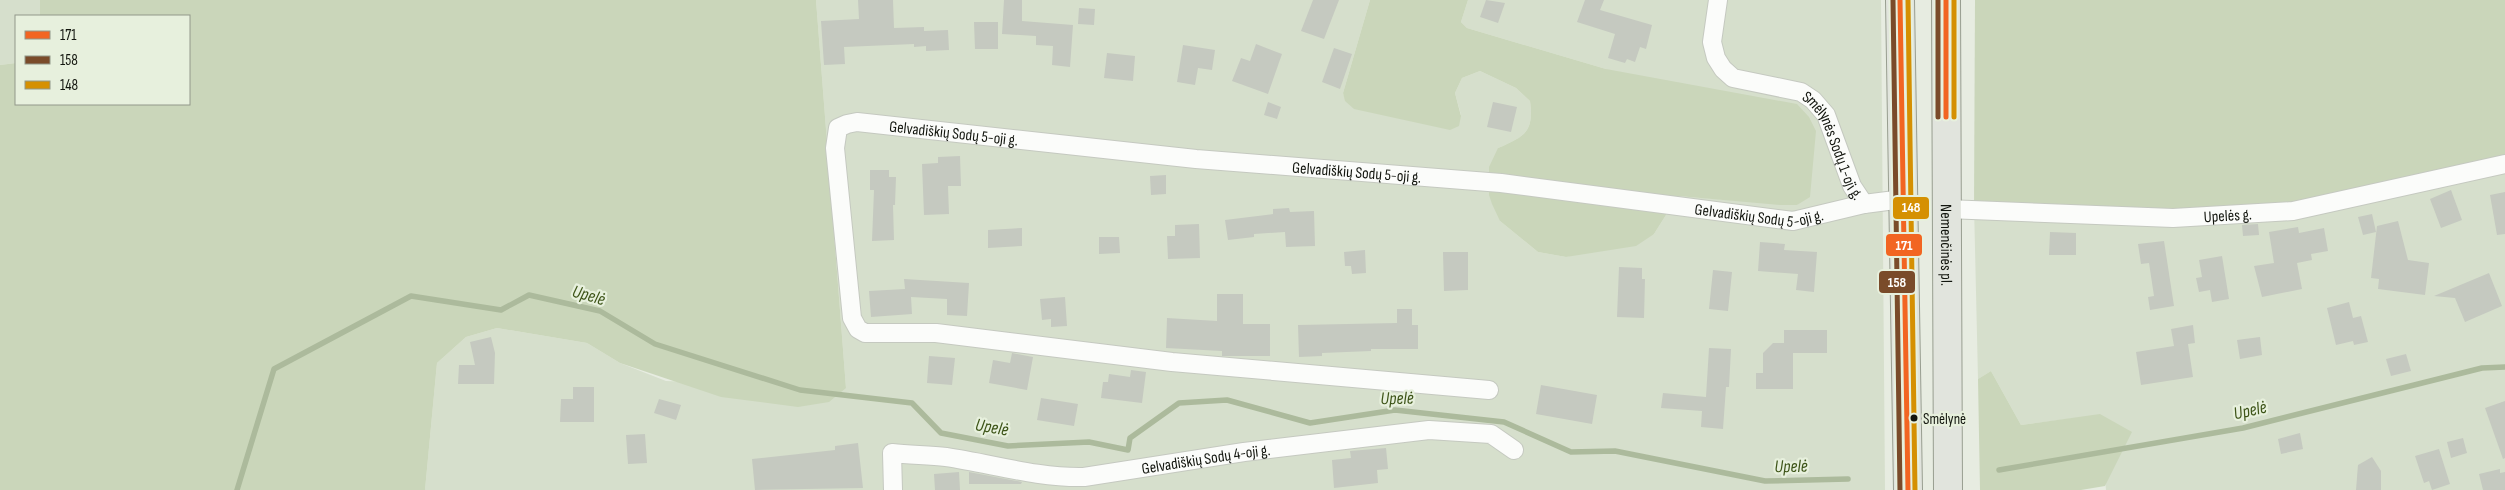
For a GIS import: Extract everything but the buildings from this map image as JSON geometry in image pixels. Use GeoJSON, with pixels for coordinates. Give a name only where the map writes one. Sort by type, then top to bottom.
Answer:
{"type":"FeatureCollection","features":[{"type":"Feature","properties":{"kind":"main road"},"geometry":{"type":"LineString","coordinates":[[1900,0],[1908,490]]}},
{"type":"Feature","properties":{"kind":"main road","name":"Nemenčinės pl."},"geometry":{"type":"LineString","coordinates":[[1946,0],[1948,490]]}},
{"type":"Feature","properties":{"kind":"street","name":"Smėlynės Sodų 1-oji g."},"geometry":{"type":"LineString","coordinates":[[1718,0],[1712,42],[1716,58],[1723,70],[1733,78],[1801,92],[1813,100],[1826,115],[1852,186],[1864,204]]}},
{"type":"Feature","properties":{"kind":"street","name":"Gelvadiškių Sodų 5-oji g."},"geometry":{"type":"LineString","coordinates":[[1489,390],[1172,362],[936,333],[865,334],[858,329],[852,318],[835,148],[838,128],[857,122],[1196,159],[1501,183],[1793,221],[1864,204],[1903,199]]}},
{"type":"Feature","properties":{"kind":"street","name":"Upelės g."},"geometry":{"type":"LineString","coordinates":[[1947,209],[2173,218],[2293,211],[2505,164]]}},
{"type":"Feature","properties":{"kind":"street","name":"Gelvadiškių Sodų 4-oji g."},"geometry":{"type":"LineString","coordinates":[[893,490],[892,453],[946,457],[1059,478],[1084,477],[1244,452],[1429,430],[1491,434],[1514,450]]}},
{"type":"Feature","properties":{"kind":"green space"},"geometry":{"type":"Polygon","coordinates":[[[0,0],[40,0],[40,15],[15,15],[15,63],[0,65],[0,0]]]}},
{"type":"Feature","properties":{"kind":"green space"},"geometry":{"type":"Polygon","coordinates":[[[40,0],[816,0],[846,388],[829,402],[798,407],[721,397],[620,363],[587,343],[497,328],[466,337],[437,363],[425,490],[0,490],[0,65],[15,63],[15,105],[190,105],[190,15],[40,15],[40,0]]]}},
{"type":"Feature","properties":{"kind":"green space"},"geometry":{"type":"Polygon","coordinates":[[[816,0],[1370,0],[1343,93],[1346,101],[1461,115],[1455,93],[1462,78],[1480,71],[1516,88],[1530,101],[1530,120],[1526,132],[1498,148],[1500,221],[1538,252],[1566,257],[1654,234],[1678,196],[1798,205],[1606,69],[1467,28],[1461,22],[1468,0],[1881,0],[1885,490],[425,490],[437,363],[466,337],[497,328],[587,343],[620,363],[666,381],[846,388],[816,0]]]}},
{"type":"Feature","properties":{"kind":"green space"},"geometry":{"type":"Polygon","coordinates":[[[1370,0],[1468,0],[1461,22],[1467,28],[1606,69],[1797,104],[1809,117],[1816,131],[1810,197],[1797,205],[1780,205],[1678,196],[1654,234],[1636,246],[1566,257],[1538,252],[1500,221],[1489,195],[1489,167],[1498,148],[1526,132],[1530,120],[1530,101],[1516,88],[1480,71],[1462,78],[1455,93],[1461,116],[1459,126],[1450,130],[1354,109],[1345,101],[1343,93],[1370,0]]]}},
{"type":"Feature","properties":{"kind":"green space"},"geometry":{"type":"Polygon","coordinates":[[[1975,0],[2505,0],[2505,167],[2293,203],[2174,212],[1974,205],[1975,0]]]}},
{"type":"Feature","properties":{"kind":"green space"},"geometry":{"type":"Polygon","coordinates":[[[2505,167],[2505,490],[2106,490],[2100,415],[2021,425],[1991,371],[1978,379],[1974,205],[2505,167]]]}},
{"type":"Feature","properties":{"kind":"green space"},"geometry":{"type":"Polygon","coordinates":[[[1991,371],[2021,425],[2100,414],[2132,432],[2105,486],[2081,490],[1980,490],[1978,379],[1991,371]]]}},
{"type":"Feature","properties":{"kind":"waterway","name":"Upelė"},"geometry":{"type":"LineString","coordinates":[[237,490],[274,369],[411,296],[501,310],[529,295],[600,311],[655,344],[800,390],[912,403],[941,433],[1008,446],[1089,442],[1128,450],[1130,438],[1179,403],[1227,400],[1310,423],[1395,410],[1504,422],[1571,452],[1615,451],[1765,481],[1848,479]]}},
{"type":"Feature","properties":{"kind":"waterway","name":"Upelė"},"geometry":{"type":"LineString","coordinates":[[1999,470],[2243,428],[2482,368],[2505,367]]}},
{"type":"Feature","properties":{"kind":"transit line","name":"158"},"geometry":{"type":"LineString","coordinates":[[1893,0],[1900,490]]}},
{"type":"Feature","properties":{"kind":"transit line","name":"171"},"geometry":{"type":"LineString","coordinates":[[1900,0],[1908,490]]}},
{"type":"Feature","properties":{"kind":"transit line","name":"148"},"geometry":{"type":"LineString","coordinates":[[1908,0],[1915,490]]}},
{"type":"Feature","properties":{"kind":"transit line","name":"158"},"geometry":{"type":"LineString","coordinates":[[1938,0],[1938,117]]}},
{"type":"Feature","properties":{"kind":"transit line","name":"171"},"geometry":{"type":"LineString","coordinates":[[1946,0],[1946,117]]}},
{"type":"Feature","properties":{"kind":"transit line","name":"148"},"geometry":{"type":"LineString","coordinates":[[1954,0],[1954,117]]}},
{"type":"Feature","properties":{"kind":"place","name":"Smėlynė"},"geometry":{"type":"Point","coordinates":[1914,418]}}]}
